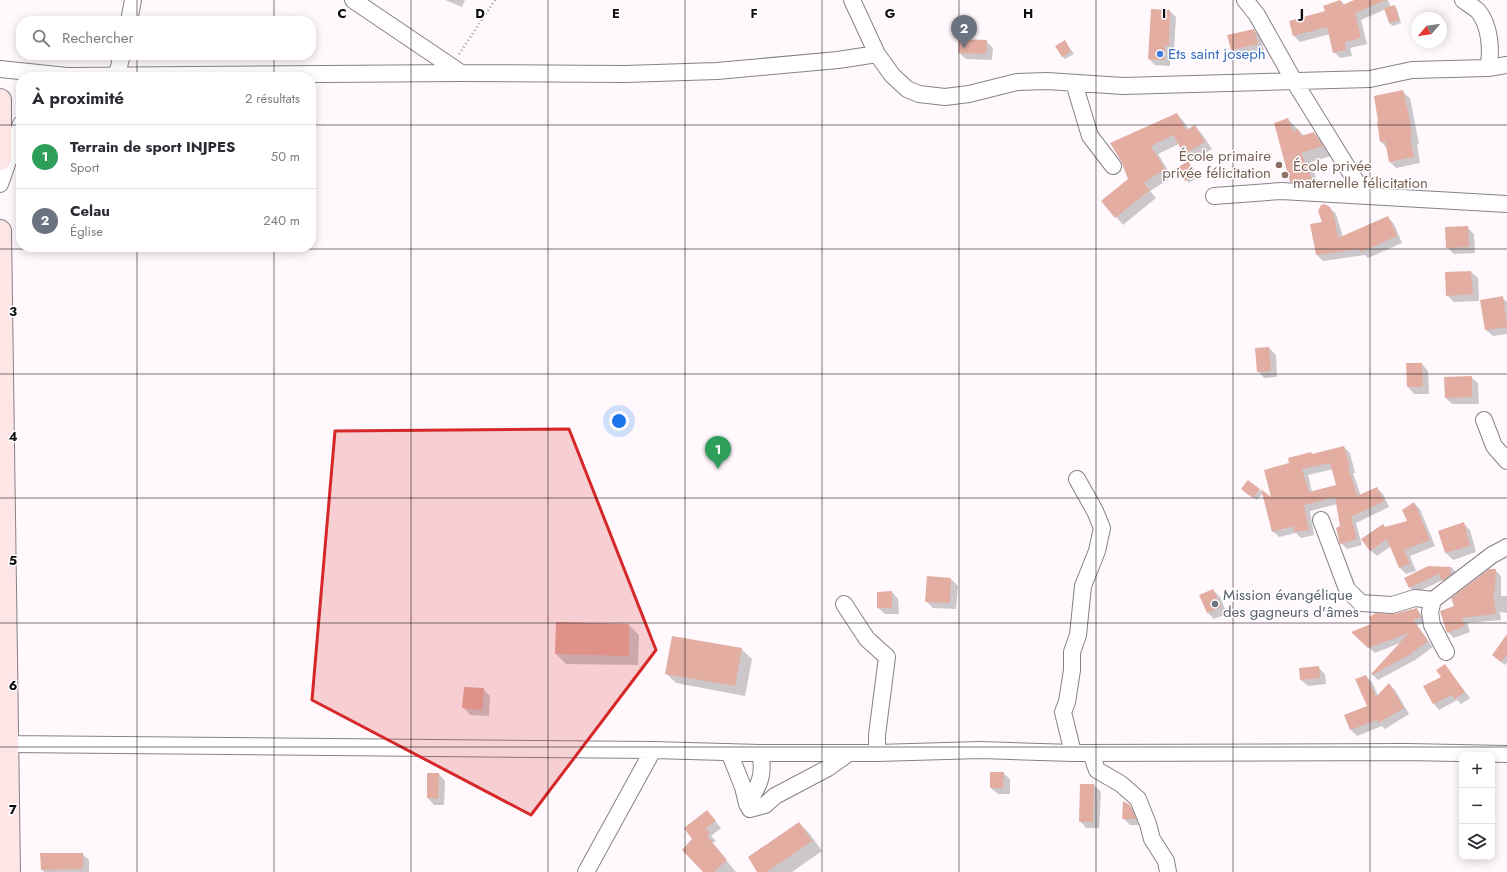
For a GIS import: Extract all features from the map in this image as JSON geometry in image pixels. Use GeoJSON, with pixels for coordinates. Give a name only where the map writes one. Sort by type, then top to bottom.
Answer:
{"type":"FeatureCollection","features":[{"type":"Feature","properties":{"kind":"street"},"geometry":{"type":"LineString","coordinates":[[130,16],[133,0]]}},
{"type":"Feature","properties":{"kind":"street"},"geometry":{"type":"LineString","coordinates":[[353,0],[456,70]]}},
{"type":"Feature","properties":{"kind":"street"},"geometry":{"type":"LineString","coordinates":[[852,0],[877,54],[892,75],[907,89],[919,94],[945,97],[969,94],[1017,82],[1123,86],[1370,79],[1412,70],[1488,68],[1507,64]]}},
{"type":"Feature","properties":{"kind":"street"},"geometry":{"type":"LineString","coordinates":[[1245,0],[1257,15],[1294,81],[1365,196]]}},
{"type":"Feature","properties":{"kind":"street"},"geometry":{"type":"LineString","coordinates":[[1463,0],[1478,12],[1487,29],[1490,56],[1488,68]]}},
{"type":"Feature","properties":{"kind":"street"},"geometry":{"type":"LineString","coordinates":[[287,72],[456,70],[625,74],[717,71],[838,60],[877,54]]}},
{"type":"Feature","properties":{"kind":"street"},"geometry":{"type":"LineString","coordinates":[[118,72],[121,60]]}},
{"type":"Feature","properties":{"kind":"street"},"geometry":{"type":"LineString","coordinates":[[0,68],[32,72]]}},
{"type":"Feature","properties":{"kind":"street"},"geometry":{"type":"LineString","coordinates":[[1074,83],[1090,136],[1113,166]]}},
{"type":"Feature","properties":{"kind":"street"},"geometry":{"type":"LineString","coordinates":[[0,100],[0,159]]}},
{"type":"Feature","properties":{"kind":"street"},"geometry":{"type":"LineString","coordinates":[[0,184],[16,138]]}},
{"type":"Feature","properties":{"kind":"street"},"geometry":{"type":"LineString","coordinates":[[1214,196],[1281,191],[1507,204]]}},
{"type":"Feature","properties":{"kind":"street"},"geometry":{"type":"LineString","coordinates":[[0,231],[4,742],[9,872]]}},
{"type":"Feature","properties":{"kind":"street"},"geometry":{"type":"LineString","coordinates":[[1484,420],[1494,446],[1507,461]]}},
{"type":"Feature","properties":{"kind":"street"},"geometry":{"type":"LineString","coordinates":[[1073,753],[1063,712],[1067,702],[1072,670],[1072,652],[1078,635],[1083,586],[1095,558],[1102,528],[1095,510],[1077,479]]}},
{"type":"Feature","properties":{"kind":"street"},"geometry":{"type":"LineString","coordinates":[[1320,520],[1347,589],[1361,602],[1392,605],[1415,598],[1433,600]]}},
{"type":"Feature","properties":{"kind":"street"},"geometry":{"type":"LineString","coordinates":[[1492,555],[1507,538]]}},
{"type":"Feature","properties":{"kind":"street"},"geometry":{"type":"LineString","coordinates":[[1446,652],[1432,625],[1430,612],[1433,600],[1492,555],[1507,547]]}},
{"type":"Feature","properties":{"kind":"street"},"geometry":{"type":"LineString","coordinates":[[844,604],[867,639],[887,657],[877,734],[877,753]]}},
{"type":"Feature","properties":{"kind":"street"},"geometry":{"type":"LineString","coordinates":[[4,742],[653,750],[760,753],[877,753],[980,750],[1073,753],[1408,752],[1507,754]]}},
{"type":"Feature","properties":{"kind":"street"},"geometry":{"type":"LineString","coordinates":[[586,872],[653,750]]}},
{"type":"Feature","properties":{"kind":"street"},"geometry":{"type":"LineString","coordinates":[[728,752],[743,787],[747,804],[750,809],[765,805],[775,796],[828,768],[849,752]]}},
{"type":"Feature","properties":{"kind":"street"},"geometry":{"type":"LineString","coordinates":[[747,804],[762,776],[763,767],[760,753]]}},
{"type":"Feature","properties":{"kind":"street"},"geometry":{"type":"LineString","coordinates":[[1091,753],[1097,770],[1121,784],[1138,799],[1152,839],[1166,862],[1168,872]]}},
{"type":"Feature","properties":{"kind":"path"},"geometry":{"type":"LineString","coordinates":[[456,70],[495,0]]}},
{"type":"Feature","properties":{"kind":"highlighted area"},"geometry":{"type":"Polygon","coordinates":[[[569,429],[656,650],[531,815],[312,700],[335,431],[569,429]]]}},
{"type":"Feature","properties":{"kind":"building"},"geometry":{"type":"Polygon","coordinates":[[[1340,0],[1343,5],[1354,0],[1386,0],[1355,13],[1361,38],[1345,42],[1346,50],[1333,53],[1327,27],[1293,36],[1289,21],[1325,11],[1323,6],[1340,0]]]}},
{"type":"Feature","properties":{"kind":"building"},"geometry":{"type":"Polygon","coordinates":[[[1395,5],[1399,20],[1389,23],[1384,8],[1395,5]]]}},
{"type":"Feature","properties":{"kind":"building"},"geometry":{"type":"Polygon","coordinates":[[[1151,9],[1170,10],[1169,46],[1165,45],[1164,60],[1148,59],[1151,9]]]}},
{"type":"Feature","properties":{"kind":"building"},"geometry":{"type":"Polygon","coordinates":[[[1254,29],[1258,44],[1231,50],[1227,35],[1254,29]]]}},
{"type":"Feature","properties":{"kind":"building"},"geometry":{"type":"Polygon","coordinates":[[[959,39],[987,40],[986,54],[958,53],[959,39]]]}},
{"type":"Feature","properties":{"kind":"building"},"geometry":{"type":"Polygon","coordinates":[[[1065,40],[1071,51],[1062,57],[1055,46],[1065,40]]]}},
{"type":"Feature","properties":{"kind":"building"},"geometry":{"type":"Polygon","coordinates":[[[1403,90],[1409,116],[1412,137],[1410,138],[1414,157],[1389,162],[1385,141],[1380,142],[1374,96],[1403,90]]]}},
{"type":"Feature","properties":{"kind":"building"},"geometry":{"type":"Polygon","coordinates":[[[1177,113],[1186,130],[1195,125],[1205,142],[1184,154],[1173,135],[1151,146],[1165,169],[1144,183],[1150,190],[1115,218],[1101,201],[1128,179],[1121,161],[1110,143],[1177,113]]]}},
{"type":"Feature","properties":{"kind":"building"},"geometry":{"type":"Polygon","coordinates":[[[1288,118],[1293,132],[1298,129],[1301,136],[1314,132],[1323,146],[1301,153],[1312,179],[1290,182],[1274,123],[1288,118]]]}},
{"type":"Feature","properties":{"kind":"building"},"geometry":{"type":"Polygon","coordinates":[[[1188,161],[1196,174],[1185,181],[1177,168],[1188,161]]]}},
{"type":"Feature","properties":{"kind":"building"},"geometry":{"type":"Polygon","coordinates":[[[1324,204],[1330,207],[1335,220],[1338,238],[1388,216],[1397,236],[1361,252],[1359,249],[1316,255],[1310,224],[1322,222],[1318,211],[1321,205],[1324,204]]]}},
{"type":"Feature","properties":{"kind":"building"},"geometry":{"type":"Polygon","coordinates":[[[1468,226],[1469,247],[1446,248],[1445,227],[1468,226]]]}},
{"type":"Feature","properties":{"kind":"building"},"geometry":{"type":"Polygon","coordinates":[[[1471,271],[1473,294],[1446,296],[1445,272],[1471,271]]]}},
{"type":"Feature","properties":{"kind":"building"},"geometry":{"type":"Polygon","coordinates":[[[1503,296],[1507,327],[1485,330],[1480,300],[1503,296]]]}},
{"type":"Feature","properties":{"kind":"building"},"geometry":{"type":"Polygon","coordinates":[[[1269,347],[1271,371],[1257,372],[1255,348],[1269,347]]]}},
{"type":"Feature","properties":{"kind":"building"},"geometry":{"type":"Polygon","coordinates":[[[1406,363],[1422,363],[1423,387],[1407,387],[1406,363]]]}},
{"type":"Feature","properties":{"kind":"building"},"geometry":{"type":"Polygon","coordinates":[[[1472,376],[1472,397],[1445,398],[1444,377],[1472,376]]]}},
{"type":"Feature","properties":{"kind":"building"},"geometry":{"type":"Polygon","coordinates":[[[1344,446],[1350,467],[1348,467],[1357,496],[1377,487],[1384,501],[1351,517],[1357,539],[1340,544],[1336,528],[1340,526],[1335,497],[1304,505],[1309,530],[1294,532],[1293,526],[1272,532],[1261,489],[1271,497],[1264,470],[1289,463],[1288,458],[1311,452],[1312,454],[1344,446]],[[1330,463],[1302,469],[1309,492],[1336,485],[1330,463]]]}},
{"type":"Feature","properties":{"kind":"building"},"geometry":{"type":"Polygon","coordinates":[[[1248,480],[1260,489],[1253,498],[1241,489],[1248,480]]]}},
{"type":"Feature","properties":{"kind":"building"},"geometry":{"type":"Polygon","coordinates":[[[1414,502],[1430,540],[1404,550],[1410,564],[1399,568],[1387,539],[1370,551],[1361,539],[1383,524],[1385,527],[1407,521],[1402,510],[1414,502]]]}},
{"type":"Feature","properties":{"kind":"building"},"geometry":{"type":"Polygon","coordinates":[[[1464,522],[1470,546],[1445,553],[1438,531],[1464,522]]]}},
{"type":"Feature","properties":{"kind":"building"},"geometry":{"type":"Polygon","coordinates":[[[1428,566],[1452,567],[1449,569],[1452,574],[1442,581],[1439,574],[1409,588],[1404,578],[1428,566]]]}},
{"type":"Feature","properties":{"kind":"building"},"geometry":{"type":"Polygon","coordinates":[[[1489,569],[1496,569],[1495,591],[1493,591],[1496,614],[1462,618],[1465,626],[1447,633],[1440,611],[1454,606],[1451,598],[1489,569]]]}},
{"type":"Feature","properties":{"kind":"building"},"geometry":{"type":"Polygon","coordinates":[[[927,576],[951,578],[950,603],[925,602],[927,576]]]}},
{"type":"Feature","properties":{"kind":"building"},"geometry":{"type":"Polygon","coordinates":[[[1213,589],[1221,607],[1207,613],[1199,595],[1213,589]]]}},
{"type":"Feature","properties":{"kind":"building"},"geometry":{"type":"Polygon","coordinates":[[[892,591],[892,608],[877,608],[877,592],[892,591]]]}},
{"type":"Feature","properties":{"kind":"building"},"geometry":{"type":"Polygon","coordinates":[[[1417,608],[1421,617],[1413,620],[1428,641],[1409,655],[1372,675],[1371,674],[1409,633],[1368,648],[1351,632],[1371,624],[1369,617],[1376,613],[1394,614],[1417,608]]]}},
{"type":"Feature","properties":{"kind":"building"},"geometry":{"type":"Polygon","coordinates":[[[556,622],[629,624],[629,656],[555,654],[556,622]]]}},
{"type":"Feature","properties":{"kind":"building"},"geometry":{"type":"Polygon","coordinates":[[[1507,634],[1507,655],[1501,662],[1492,655],[1507,634]]]}},
{"type":"Feature","properties":{"kind":"building"},"geometry":{"type":"Polygon","coordinates":[[[672,636],[742,648],[735,686],[665,674],[672,636]]]}},
{"type":"Feature","properties":{"kind":"building"},"geometry":{"type":"Polygon","coordinates":[[[1445,664],[1465,692],[1455,699],[1452,695],[1433,704],[1423,686],[1441,677],[1436,670],[1445,664]]]}},
{"type":"Feature","properties":{"kind":"building"},"geometry":{"type":"Polygon","coordinates":[[[1319,666],[1320,678],[1300,680],[1299,668],[1319,666]]]}},
{"type":"Feature","properties":{"kind":"building"},"geometry":{"type":"Polygon","coordinates":[[[1366,675],[1376,697],[1389,683],[1404,708],[1378,723],[1377,720],[1350,730],[1344,715],[1367,706],[1355,679],[1366,675]]]}},
{"type":"Feature","properties":{"kind":"building"},"geometry":{"type":"Polygon","coordinates":[[[464,687],[484,688],[482,710],[462,708],[464,687]]]}},
{"type":"Feature","properties":{"kind":"building"},"geometry":{"type":"Polygon","coordinates":[[[990,772],[1004,772],[1003,788],[990,788],[990,772]]]}},
{"type":"Feature","properties":{"kind":"building"},"geometry":{"type":"Polygon","coordinates":[[[427,773],[439,773],[438,799],[427,798],[427,773]]]}},
{"type":"Feature","properties":{"kind":"building"},"geometry":{"type":"Polygon","coordinates":[[[1080,784],[1094,784],[1093,822],[1079,822],[1080,784]]]}},
{"type":"Feature","properties":{"kind":"building"},"geometry":{"type":"Polygon","coordinates":[[[1123,801],[1130,805],[1136,819],[1122,819],[1123,801]]]}},
{"type":"Feature","properties":{"kind":"building"},"geometry":{"type":"Polygon","coordinates":[[[707,810],[716,821],[706,828],[710,834],[707,836],[727,860],[714,872],[703,872],[682,850],[692,839],[684,828],[707,810]]]}},
{"type":"Feature","properties":{"kind":"building"},"geometry":{"type":"Polygon","coordinates":[[[799,822],[812,841],[767,872],[757,872],[748,857],[799,822]]]}},
{"type":"Feature","properties":{"kind":"building"},"geometry":{"type":"Polygon","coordinates":[[[40,853],[83,853],[83,869],[41,870],[40,853]]]}},
{"type":"Feature","properties":{"kind":"place","name":"Celau"},"geometry":{"type":"Point","coordinates":[964,48]}},
{"type":"Feature","properties":{"kind":"place","name":"Ets saint joseph"},"geometry":{"type":"Point","coordinates":[1160,54]}},
{"type":"Feature","properties":{"kind":"place","name":"École primaire privée félicitation"},"geometry":{"type":"Point","coordinates":[1279,165]}},
{"type":"Feature","properties":{"kind":"place","name":"École privée maternelle félicitation"},"geometry":{"type":"Point","coordinates":[1285,175]}},
{"type":"Feature","properties":{"kind":"place","name":"Terrain de sport INJPES"},"geometry":{"type":"Point","coordinates":[718,469]}},
{"type":"Feature","properties":{"kind":"place","name":"Mission évangélique des gagneurs d'âmes"},"geometry":{"type":"Point","coordinates":[1215,604]}}]}
